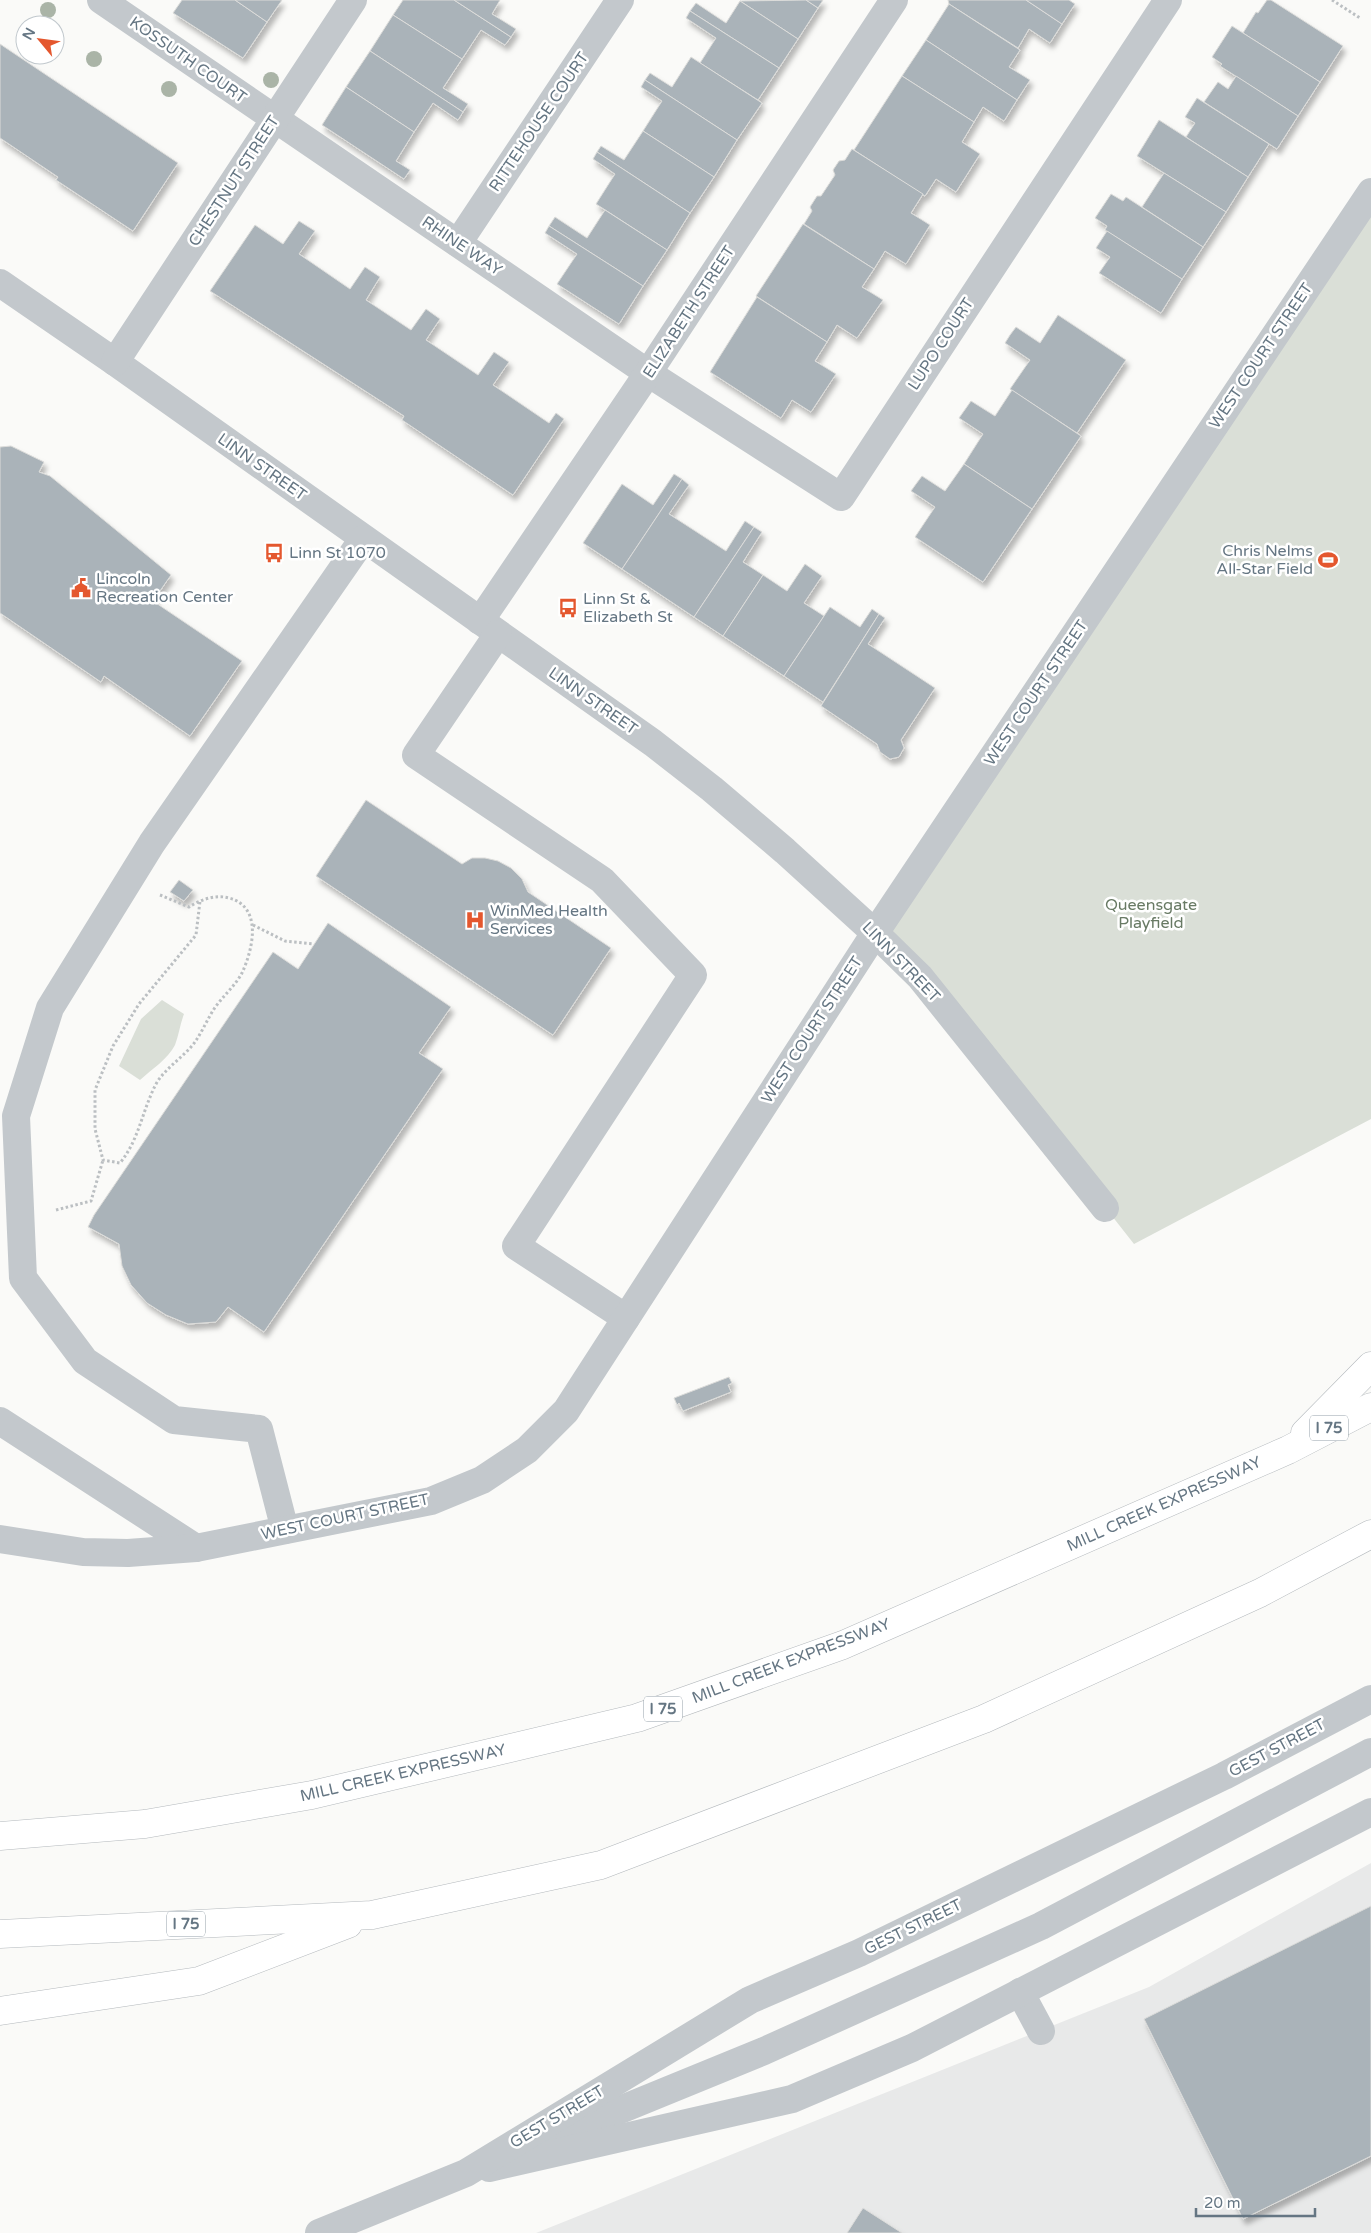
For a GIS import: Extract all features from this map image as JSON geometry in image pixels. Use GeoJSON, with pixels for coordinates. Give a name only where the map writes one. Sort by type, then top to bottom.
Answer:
{"type":"FeatureCollection","features":[{"type":"Feature","properties":{"kind":"highway"},"geometry":{"type":"LineString","coordinates":[[1288,1450],[1371,1366]]}},
{"type":"Feature","properties":{"kind":"highway","name":"MILL CREEK EXPRESSWAY"},"geometry":{"type":"LineString","coordinates":[[0,1836],[145,1824],[312,1795],[636,1718],[843,1645],[1288,1450],[1371,1407]]}},
{"type":"Feature","properties":{"kind":"highway","name":"I 75"},"geometry":{"type":"LineString","coordinates":[[0,1934],[372,1915],[600,1865],[984,1719],[1260,1593],[1371,1534]]}},
{"type":"Feature","properties":{"kind":"highway"},"geometry":{"type":"LineString","coordinates":[[0,2011],[199,1981],[372,1915]]}},
{"type":"Feature","properties":{"kind":"street","name":"KOSSUTH COURT"},"geometry":{"type":"LineString","coordinates":[[101,0],[274,120]]}},
{"type":"Feature","properties":{"kind":"street","name":"CHESTNUT STREET"},"geometry":{"type":"LineString","coordinates":[[116,362],[353,0]]}},
{"type":"Feature","properties":{"kind":"street","name":"RITTEHOUSE COURT"},"geometry":{"type":"LineString","coordinates":[[458,243],[620,0]]}},
{"type":"Feature","properties":{"kind":"street","name":"ELIZABETH STREET"},"geometry":{"type":"LineString","coordinates":[[626,1318],[516,1246],[693,975],[602,880],[416,755],[489,628],[648,373],[894,0]]}},
{"type":"Feature","properties":{"kind":"street","name":"LUPO COURT"},"geometry":{"type":"LineString","coordinates":[[648,373],[841,497],[1168,0]]}},
{"type":"Feature","properties":{"kind":"street","name":"RHINE WAY"},"geometry":{"type":"LineString","coordinates":[[274,120],[648,373]]}},
{"type":"Feature","properties":{"kind":"street","name":"WEST COURT STREET"},"geometry":{"type":"LineString","coordinates":[[0,1539],[84,1552],[128,1553],[196,1548],[431,1501],[482,1480],[527,1450],[566,1411],[875,933],[1371,192]]}},
{"type":"Feature","properties":{"kind":"street","name":"LINN STREET"},"geometry":{"type":"LineString","coordinates":[[0,283],[116,362],[652,743],[712,789],[785,851],[875,933],[920,978],[1105,1208]]}},
{"type":"Feature","properties":{"kind":"street"},"geometry":{"type":"LineString","coordinates":[[285,1530],[259,1430],[174,1420],[85,1361],[23,1278],[16,1116],[50,1008],[129,878],[363,539]]}},
{"type":"Feature","properties":{"kind":"street"},"geometry":{"type":"LineString","coordinates":[[0,1421],[196,1548]]}},
{"type":"Feature","properties":{"kind":"street","name":"GEST STREET"},"geometry":{"type":"LineString","coordinates":[[319,2233],[466,2173],[750,2000],[859,1953],[1180,1798],[1371,1698]]}},
{"type":"Feature","properties":{"kind":"street"},"geometry":{"type":"LineString","coordinates":[[466,2173],[764,2051],[1041,1926],[1371,1752]]}},
{"type":"Feature","properties":{"kind":"street","name":"GEST STREET"},"geometry":{"type":"LineString","coordinates":[[466,2173],[792,2099],[912,2048],[1371,1812]]}},
{"type":"Feature","properties":{"kind":"street"},"geometry":{"type":"LineString","coordinates":[[1020,1992],[1041,2031]]}},
{"type":"Feature","properties":{"kind":"path"},"geometry":{"type":"LineString","coordinates":[[1332,0],[1360,18]]}},
{"type":"Feature","properties":{"kind":"path"},"geometry":{"type":"LineString","coordinates":[[129,878],[173,902],[189,907],[200,900],[214,897],[229,898],[245,908],[254,925],[285,942],[314,944]]}},
{"type":"Feature","properties":{"kind":"path"},"geometry":{"type":"LineString","coordinates":[[20,1219],[91,1201],[102,1160],[95,1129],[95,1090],[113,1046],[139,1004],[196,935],[200,900]]}},
{"type":"Feature","properties":{"kind":"path"},"geometry":{"type":"LineString","coordinates":[[102,1160],[120,1163],[131,1149],[142,1114],[157,1082],[194,1042],[215,1008],[242,973],[251,945],[254,925]]}},
{"type":"Feature","properties":{"kind":"shaded area"},"geometry":{"type":"Polygon","coordinates":[[[1371,1863],[1371,2233],[536,2233],[1149,1987],[1371,1863]]]}},
{"type":"Feature","properties":{"kind":"green space","name":"Queensgate Playfield"},"geometry":{"type":"Polygon","coordinates":[[[1371,192],[1371,1119],[1134,1244],[1042,1127],[875,933],[1371,192]]]}},
{"type":"Feature","properties":{"kind":"green space"},"geometry":{"type":"Polygon","coordinates":[[[162,1000],[184,1014],[172,1050],[140,1080],[119,1066],[141,1019],[162,1000]]]}},
{"type":"Feature","properties":{"kind":"building"},"geometry":{"type":"Polygon","coordinates":[[[182,0],[235,0],[267,22],[243,58],[173,13],[182,0]]]}},
{"type":"Feature","properties":{"kind":"building"},"geometry":{"type":"Polygon","coordinates":[[[235,0],[282,0],[267,22],[235,0]]]}},
{"type":"Feature","properties":{"kind":"building"},"geometry":{"type":"Polygon","coordinates":[[[403,0],[454,0],[511,37],[505,45],[481,30],[462,59],[393,15],[403,0]]]}},
{"type":"Feature","properties":{"kind":"building"},"geometry":{"type":"Polygon","coordinates":[[[454,0],[500,0],[492,14],[516,29],[511,37],[454,0]]]}},
{"type":"Feature","properties":{"kind":"building"},"geometry":{"type":"Polygon","coordinates":[[[806,0],[818,8],[798,39],[740,1],[806,0]]]}},
{"type":"Feature","properties":{"kind":"building"},"geometry":{"type":"Polygon","coordinates":[[[806,0],[823,0],[818,8],[806,0]]]}},
{"type":"Feature","properties":{"kind":"building"},"geometry":{"type":"Polygon","coordinates":[[[948,0],[1026,0],[1062,24],[1050,43],[1029,29],[1018,48],[949,4],[948,0]]]}},
{"type":"Feature","properties":{"kind":"building"},"geometry":{"type":"Polygon","coordinates":[[[1026,0],[1069,0],[1075,4],[1062,24],[1026,0]]]}},
{"type":"Feature","properties":{"kind":"building"},"geometry":{"type":"Polygon","coordinates":[[[1267,0],[1271,0],[1343,46],[1320,82],[1243,33],[1256,12],[1258,13],[1267,0]]]}},
{"type":"Feature","properties":{"kind":"building"},"geometry":{"type":"Polygon","coordinates":[[[740,1],[798,39],[779,68],[690,11],[696,3],[726,23],[740,1]]]}},
{"type":"Feature","properties":{"kind":"building"},"geometry":{"type":"Polygon","coordinates":[[[949,4],[1020,50],[1009,67],[1030,80],[1017,100],[926,40],[949,4]]]}},
{"type":"Feature","properties":{"kind":"building"},"geometry":{"type":"Polygon","coordinates":[[[690,11],[779,68],[758,100],[700,63],[716,38],[686,18],[690,11]]]}},
{"type":"Feature","properties":{"kind":"building"},"geometry":{"type":"Polygon","coordinates":[[[393,15],[462,59],[443,88],[468,104],[463,112],[370,51],[393,15]]]}},
{"type":"Feature","properties":{"kind":"building"},"geometry":{"type":"Polygon","coordinates":[[[1232,26],[1320,82],[1298,116],[1220,66],[1222,64],[1212,57],[1232,26]]]}},
{"type":"Feature","properties":{"kind":"building"},"geometry":{"type":"Polygon","coordinates":[[[926,40],[1017,100],[1004,121],[983,107],[974,122],[902,76],[926,40]]]}},
{"type":"Feature","properties":{"kind":"building"},"geometry":{"type":"Polygon","coordinates":[[[0,44],[15,54],[15,65],[31,65],[178,163],[133,231],[56,180],[58,177],[0,138],[0,44]]]}},
{"type":"Feature","properties":{"kind":"building"},"geometry":{"type":"Polygon","coordinates":[[[370,51],[463,112],[458,120],[433,103],[414,132],[346,87],[370,51]]]}},
{"type":"Feature","properties":{"kind":"building"},"geometry":{"type":"Polygon","coordinates":[[[691,57],[762,103],[737,140],[645,80],[650,73],[672,87],[691,57]]]}},
{"type":"Feature","properties":{"kind":"building"},"geometry":{"type":"Polygon","coordinates":[[[902,76],[974,122],[962,142],[980,154],[956,192],[936,179],[925,196],[854,150],[902,76]]]}},
{"type":"Feature","properties":{"kind":"building"},"geometry":{"type":"Polygon","coordinates":[[[1236,76],[1298,116],[1277,149],[1204,102],[1218,82],[1228,89],[1236,76]]]}},
{"type":"Feature","properties":{"kind":"building"},"geometry":{"type":"Polygon","coordinates":[[[645,80],[737,140],[714,177],[643,131],[662,101],[641,87],[645,80]]]}},
{"type":"Feature","properties":{"kind":"building"},"geometry":{"type":"Polygon","coordinates":[[[346,87],[414,132],[396,161],[410,170],[404,179],[322,125],[346,87]]]}},
{"type":"Feature","properties":{"kind":"building"},"geometry":{"type":"Polygon","coordinates":[[[1197,98],[1269,144],[1248,177],[1186,137],[1195,123],[1185,117],[1197,98]]]}},
{"type":"Feature","properties":{"kind":"building"},"geometry":{"type":"Polygon","coordinates":[[[1159,120],[1248,177],[1226,212],[1137,156],[1159,120]]]}},
{"type":"Feature","properties":{"kind":"building"},"geometry":{"type":"Polygon","coordinates":[[[643,131],[714,177],[690,213],[597,152],[601,146],[624,160],[643,131]]]}},
{"type":"Feature","properties":{"kind":"building"},"geometry":{"type":"Polygon","coordinates":[[[852,149],[923,194],[911,213],[930,225],[906,264],[885,251],[874,269],[804,224],[812,211],[810,207],[817,196],[821,196],[835,175],[833,170],[839,161],[845,160],[852,149]]]}},
{"type":"Feature","properties":{"kind":"building"},"geometry":{"type":"Polygon","coordinates":[[[597,152],[690,213],[667,250],[596,204],[615,174],[593,159],[597,152]]]}},
{"type":"Feature","properties":{"kind":"building"},"geometry":{"type":"Polygon","coordinates":[[[1164,173],[1226,212],[1203,247],[1142,207],[1164,173]]]}},
{"type":"Feature","properties":{"kind":"building"},"geometry":{"type":"Polygon","coordinates":[[[1111,194],[1123,201],[1126,197],[1203,247],[1182,279],[1105,230],[1107,226],[1095,218],[1111,194]]]}},
{"type":"Feature","properties":{"kind":"building"},"geometry":{"type":"Polygon","coordinates":[[[605,210],[667,250],[643,286],[549,226],[555,217],[587,238],[605,210]]]}},
{"type":"Feature","properties":{"kind":"building"},"geometry":{"type":"Polygon","coordinates":[[[299,221],[315,231],[299,254],[350,289],[365,267],[380,277],[366,300],[411,330],[426,309],[440,319],[426,340],[478,375],[494,352],[509,362],[493,385],[549,423],[556,413],[564,419],[513,495],[402,420],[404,416],[210,291],[255,225],[283,244],[299,221]]]}},
{"type":"Feature","properties":{"kind":"building"},"geometry":{"type":"Polygon","coordinates":[[[803,224],[874,269],[862,287],[883,300],[857,338],[837,325],[827,342],[756,296],[803,224]]]}},
{"type":"Feature","properties":{"kind":"building"},"geometry":{"type":"Polygon","coordinates":[[[549,226],[643,286],[619,324],[557,284],[577,254],[545,233],[549,226]]]}},
{"type":"Feature","properties":{"kind":"building"},"geometry":{"type":"Polygon","coordinates":[[[1107,231],[1182,279],[1161,313],[1099,273],[1110,257],[1096,248],[1107,231]]]}},
{"type":"Feature","properties":{"kind":"building"},"geometry":{"type":"Polygon","coordinates":[[[757,297],[827,342],[815,361],[836,374],[811,412],[792,400],[781,418],[710,372],[757,297]]]}},
{"type":"Feature","properties":{"kind":"building"},"geometry":{"type":"Polygon","coordinates":[[[1058,315],[1126,360],[1077,433],[1010,389],[1030,360],[1005,343],[1010,335],[1016,327],[1040,343],[1058,315]]]}},
{"type":"Feature","properties":{"kind":"building"},"geometry":{"type":"Polygon","coordinates":[[[1012,390],[1081,436],[1032,509],[964,464],[983,434],[959,418],[971,401],[995,416],[1012,390]]]}},
{"type":"Feature","properties":{"kind":"building","name":"Lincoln Recreation Center"},"geometry":{"type":"Polygon","coordinates":[[[11,446],[44,462],[39,472],[50,476],[171,575],[153,601],[242,661],[190,736],[104,676],[101,682],[0,613],[0,447],[11,446]]]}},
{"type":"Feature","properties":{"kind":"building"},"geometry":{"type":"Polygon","coordinates":[[[964,464],[1032,509],[983,582],[915,537],[935,507],[911,491],[922,476],[945,491],[964,464]]]}},
{"type":"Feature","properties":{"kind":"building"},"geometry":{"type":"Polygon","coordinates":[[[674,474],[682,479],[622,569],[583,543],[622,484],[653,505],[674,474]]]}},
{"type":"Feature","properties":{"kind":"building"},"geometry":{"type":"Polygon","coordinates":[[[682,479],[689,485],[669,514],[726,551],[745,521],[754,527],[694,617],[622,569],[682,479]]]}},
{"type":"Feature","properties":{"kind":"building"},"geometry":{"type":"Polygon","coordinates":[[[754,527],[762,532],[743,562],[763,575],[723,636],[694,617],[754,527]]]}},
{"type":"Feature","properties":{"kind":"building"},"geometry":{"type":"Polygon","coordinates":[[[805,564],[822,576],[804,603],[824,616],[784,676],[723,636],[763,575],[787,591],[805,564]]]}},
{"type":"Feature","properties":{"kind":"building"},"geometry":{"type":"Polygon","coordinates":[[[830,607],[860,627],[872,609],[879,614],[823,702],[784,676],[830,607]]]}},
{"type":"Feature","properties":{"kind":"building"},"geometry":{"type":"Polygon","coordinates":[[[879,614],[885,618],[868,644],[935,688],[901,740],[904,748],[899,757],[890,759],[880,752],[877,744],[821,706],[879,614]]]}},
{"type":"Feature","properties":{"kind":"building","name":"WinMed Health Services"},"geometry":{"type":"Polygon","coordinates":[[[366,800],[462,864],[472,858],[485,858],[498,861],[511,868],[522,879],[528,892],[611,948],[553,1035],[316,876],[366,800]]]}},
{"type":"Feature","properties":{"kind":"building"},"geometry":{"type":"Polygon","coordinates":[[[179,880],[193,890],[184,901],[170,892],[179,880]]]}},
{"type":"Feature","properties":{"kind":"building"},"geometry":{"type":"Polygon","coordinates":[[[328,923],[451,1007],[419,1053],[443,1069],[264,1332],[228,1307],[216,1322],[188,1324],[166,1315],[147,1303],[131,1285],[122,1266],[119,1244],[88,1227],[94,1215],[273,952],[298,969],[328,923]]]}},
{"type":"Feature","properties":{"kind":"building"},"geometry":{"type":"Polygon","coordinates":[[[729,1377],[732,1383],[728,1385],[731,1392],[683,1411],[679,1403],[677,1405],[674,1398],[729,1377]]]}},
{"type":"Feature","properties":{"kind":"building"},"geometry":{"type":"Polygon","coordinates":[[[1371,1906],[1371,2156],[1243,2219],[1144,2019],[1371,1906]]]}},
{"type":"Feature","properties":{"kind":"building"},"geometry":{"type":"Polygon","coordinates":[[[863,2208],[902,2233],[847,2233],[863,2208]]]}},
{"type":"Feature","properties":{"kind":"place","name":"Linn St 1070"},"geometry":{"type":"Point","coordinates":[274,553]}},
{"type":"Feature","properties":{"kind":"place","name":"Chris Nelms All-Star Field"},"geometry":{"type":"Point","coordinates":[1328,560]}},
{"type":"Feature","properties":{"kind":"place","name":"Lincoln Recreation Center"},"geometry":{"type":"Point","coordinates":[81,588]}},
{"type":"Feature","properties":{"kind":"place","name":"Linn St & Elizabeth St"},"geometry":{"type":"Point","coordinates":[568,608]}},
{"type":"Feature","properties":{"kind":"place","name":"WinMed Health Services"},"geometry":{"type":"Point","coordinates":[475,920]}}]}
